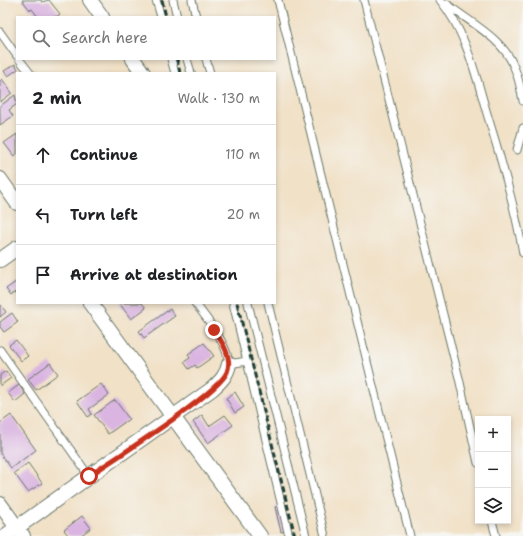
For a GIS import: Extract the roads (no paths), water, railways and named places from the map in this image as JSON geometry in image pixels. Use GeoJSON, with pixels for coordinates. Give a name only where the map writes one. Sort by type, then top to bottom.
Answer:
{"type":"FeatureCollection","features":[{"type":"Feature","properties":{"kind":"street"},"geometry":{"type":"LineString","coordinates":[[90,0],[101,16]]}},
{"type":"Feature","properties":{"kind":"street"},"geometry":{"type":"LineString","coordinates":[[134,60],[142,72]]}},
{"type":"Feature","properties":{"kind":"street"},"geometry":{"type":"LineString","coordinates":[[0,179],[16,202]]}},
{"type":"Feature","properties":{"kind":"street"},"geometry":{"type":"LineString","coordinates":[[0,260],[16,249]]}},
{"type":"Feature","properties":{"kind":"street"},"geometry":{"type":"LineString","coordinates":[[91,304],[260,536]]}},
{"type":"Feature","properties":{"kind":"street"},"geometry":{"type":"LineString","coordinates":[[5,536],[20,532],[89,476],[174,417],[220,382],[227,372],[229,364]]}},
{"type":"Feature","properties":{"kind":"street"},"geometry":{"type":"LineString","coordinates":[[0,504],[20,532]]}},
{"type":"Feature","properties":{"kind":"lane"},"geometry":{"type":"LineString","coordinates":[[156,0],[160,16]]}},
{"type":"Feature","properties":{"kind":"lane"},"geometry":{"type":"LineString","coordinates":[[173,0],[177,16]]}},
{"type":"Feature","properties":{"kind":"lane"},"geometry":{"type":"LineString","coordinates":[[192,0],[196,16]]}},
{"type":"Feature","properties":{"kind":"lane"},"geometry":{"type":"LineString","coordinates":[[278,0],[410,536]]}},
{"type":"Feature","properties":{"kind":"lane"},"geometry":{"type":"LineString","coordinates":[[364,0],[459,378],[476,452]]}},
{"type":"Feature","properties":{"kind":"lane"},"geometry":{"type":"LineString","coordinates":[[441,0],[486,32],[507,54],[514,66],[523,101]]}},
{"type":"Feature","properties":{"kind":"lane"},"geometry":{"type":"LineString","coordinates":[[441,0],[455,22],[472,62],[512,196],[523,253]]}},
{"type":"Feature","properties":{"kind":"lane"},"geometry":{"type":"LineString","coordinates":[[0,32],[16,55]]}},
{"type":"Feature","properties":{"kind":"lane"},"geometry":{"type":"LineString","coordinates":[[20,60],[29,72]]}},
{"type":"Feature","properties":{"kind":"lane"},"geometry":{"type":"LineString","coordinates":[[171,60],[175,72]]}},
{"type":"Feature","properties":{"kind":"lane"},"geometry":{"type":"LineString","coordinates":[[187,60],[191,72]]}},
{"type":"Feature","properties":{"kind":"lane"},"geometry":{"type":"LineString","coordinates":[[206,60],[210,72]]}},
{"type":"Feature","properties":{"kind":"lane"},"geometry":{"type":"LineString","coordinates":[[517,150],[523,128]]}},
{"type":"Feature","properties":{"kind":"lane"},"geometry":{"type":"LineString","coordinates":[[196,304],[222,344],[227,353],[229,364],[247,361]]}},
{"type":"Feature","properties":{"kind":"lane"},"geometry":{"type":"LineString","coordinates":[[232,304],[289,536]]}},
{"type":"Feature","properties":{"kind":"lane"},"geometry":{"type":"LineString","coordinates":[[248,304],[306,536]]}},
{"type":"Feature","properties":{"kind":"lane"},"geometry":{"type":"LineString","coordinates":[[268,304],[325,536]]}},
{"type":"Feature","properties":{"kind":"lane"},"geometry":{"type":"LineString","coordinates":[[0,350],[89,476]]}},
{"type":"Feature","properties":{"kind":"lane"},"geometry":{"type":"LineString","coordinates":[[493,524],[496,536]]}},
{"type":"Feature","properties":{"kind":"railway"},"geometry":{"type":"LineString","coordinates":[[162,0],[166,16]]}},
{"type":"Feature","properties":{"kind":"railway"},"geometry":{"type":"LineString","coordinates":[[177,60],[180,72]]}},
{"type":"Feature","properties":{"kind":"railway"},"geometry":{"type":"LineString","coordinates":[[237,304],[295,536]]}}]}
